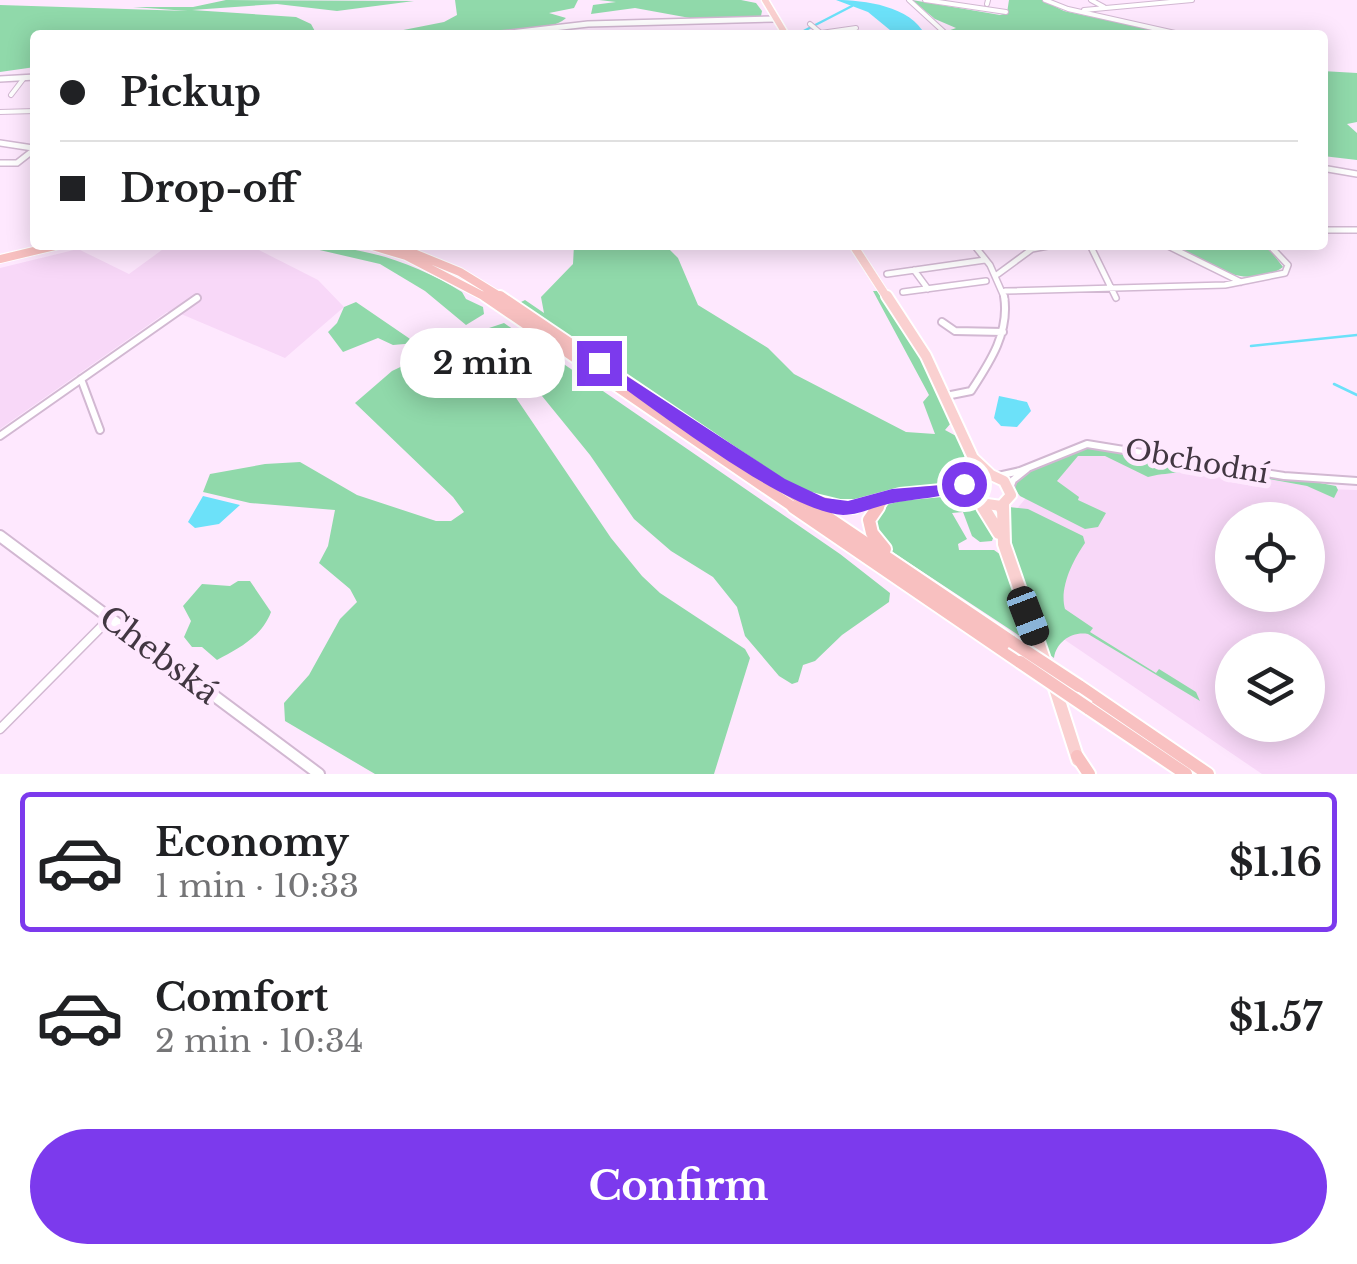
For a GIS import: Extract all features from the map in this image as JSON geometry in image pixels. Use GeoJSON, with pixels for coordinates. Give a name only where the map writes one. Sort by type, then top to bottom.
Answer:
{"type":"FeatureCollection","features":[{"type":"Feature","properties":{"kind":"highway"},"geometry":{"type":"LineString","coordinates":[[0,256],[30,246]]}},
{"type":"Feature","properties":{"kind":"highway"},"geometry":{"type":"LineString","coordinates":[[0,256],[33,250]]}},
{"type":"Feature","properties":{"kind":"highway"},"geometry":{"type":"LineString","coordinates":[[382,250],[445,274],[501,302]]}},
{"type":"Feature","properties":{"kind":"highway"},"geometry":{"type":"LineString","coordinates":[[406,250],[460,272],[1186,774]]}},
{"type":"Feature","properties":{"kind":"highway"},"geometry":{"type":"LineString","coordinates":[[518,314],[1208,774]]}},
{"type":"Feature","properties":{"kind":"highway"},"geometry":{"type":"LineString","coordinates":[[942,492],[969,479]]}},
{"type":"Feature","properties":{"kind":"highway"},"geometry":{"type":"LineString","coordinates":[[778,484],[838,508],[892,496],[942,492],[975,500]]}},
{"type":"Feature","properties":{"kind":"highway"},"geometry":{"type":"LineString","coordinates":[[892,496],[870,514],[872,533],[883,548],[943,595]]}},
{"type":"Feature","properties":{"kind":"highway"},"geometry":{"type":"LineString","coordinates":[[1078,756],[1085,774]]}},
{"type":"Feature","properties":{"kind":"main road"},"geometry":{"type":"LineString","coordinates":[[765,0],[783,30]]}},
{"type":"Feature","properties":{"kind":"main road"},"geometry":{"type":"LineString","coordinates":[[856,250],[926,356],[973,458],[1010,488],[1010,498],[1000,510],[1004,544],[1078,756]]}},
{"type":"Feature","properties":{"kind":"main road"},"geometry":{"type":"LineString","coordinates":[[973,458],[969,479],[975,500],[1004,544]]}},
{"type":"Feature","properties":{"kind":"main road"},"geometry":{"type":"LineString","coordinates":[[969,479],[993,475]]}},
{"type":"Feature","properties":{"kind":"main road"},"geometry":{"type":"LineString","coordinates":[[975,500],[1004,505]]}},
{"type":"Feature","properties":{"kind":"street"},"geometry":{"type":"LineString","coordinates":[[909,0],[942,30]]}},
{"type":"Feature","properties":{"kind":"street"},"geometry":{"type":"LineString","coordinates":[[925,0],[1006,12]]}},
{"type":"Feature","properties":{"kind":"street"},"geometry":{"type":"LineString","coordinates":[[1045,0],[1162,30]]}},
{"type":"Feature","properties":{"kind":"street"},"geometry":{"type":"LineString","coordinates":[[1090,0],[1106,8]]}},
{"type":"Feature","properties":{"kind":"street"},"geometry":{"type":"LineString","coordinates":[[1133,0],[1144,6]]}},
{"type":"Feature","properties":{"kind":"street"},"geometry":{"type":"LineString","coordinates":[[1170,0],[1178,4]]}},
{"type":"Feature","properties":{"kind":"street"},"geometry":{"type":"LineString","coordinates":[[1081,12],[1192,0]]}},
{"type":"Feature","properties":{"kind":"street"},"geometry":{"type":"LineString","coordinates":[[536,30],[588,24],[787,18]]}},
{"type":"Feature","properties":{"kind":"street"},"geometry":{"type":"LineString","coordinates":[[814,25],[818,30]]}},
{"type":"Feature","properties":{"kind":"street"},"geometry":{"type":"LineString","coordinates":[[845,30],[856,28]]}},
{"type":"Feature","properties":{"kind":"street"},"geometry":{"type":"LineString","coordinates":[[0,79],[30,77]]}},
{"type":"Feature","properties":{"kind":"street"},"geometry":{"type":"LineString","coordinates":[[11,95],[24,78]]}},
{"type":"Feature","properties":{"kind":"street"},"geometry":{"type":"LineString","coordinates":[[0,112],[30,111]]}},
{"type":"Feature","properties":{"kind":"street"},"geometry":{"type":"LineString","coordinates":[[0,143],[30,148]]}},
{"type":"Feature","properties":{"kind":"street"},"geometry":{"type":"LineString","coordinates":[[0,163],[13,164],[30,152]]}},
{"type":"Feature","properties":{"kind":"street"},"geometry":{"type":"LineString","coordinates":[[1328,169],[1357,174]]}},
{"type":"Feature","properties":{"kind":"street"},"geometry":{"type":"LineString","coordinates":[[1328,230],[1357,230]]}},
{"type":"Feature","properties":{"kind":"street"},"geometry":{"type":"LineString","coordinates":[[946,396],[971,392],[1003,332],[1007,314],[1005,291],[998,274],[978,250]]}},
{"type":"Feature","properties":{"kind":"street"},"geometry":{"type":"LineString","coordinates":[[998,274],[1031,250]]}},
{"type":"Feature","properties":{"kind":"street"},"geometry":{"type":"LineString","coordinates":[[1093,250],[1116,298]]}},
{"type":"Feature","properties":{"kind":"street"},"geometry":{"type":"LineString","coordinates":[[1176,250],[1242,282]]}},
{"type":"Feature","properties":{"kind":"street"},"geometry":{"type":"LineString","coordinates":[[1005,291],[1242,282],[1288,270],[1274,250]]}},
{"type":"Feature","properties":{"kind":"street"},"geometry":{"type":"LineString","coordinates":[[886,274],[988,261],[1017,262]]}},
{"type":"Feature","properties":{"kind":"street"},"geometry":{"type":"LineString","coordinates":[[914,270],[928,289]]}},
{"type":"Feature","properties":{"kind":"street"},"geometry":{"type":"LineString","coordinates":[[903,292],[986,281]]}},
{"type":"Feature","properties":{"kind":"street"},"geometry":{"type":"LineString","coordinates":[[962,284],[968,292]]}},
{"type":"Feature","properties":{"kind":"street"},"geometry":{"type":"LineString","coordinates":[[0,436],[197,298]]}},
{"type":"Feature","properties":{"kind":"street"},"geometry":{"type":"LineString","coordinates":[[942,322],[952,333],[992,329],[1003,332]]}},
{"type":"Feature","properties":{"kind":"street"},"geometry":{"type":"LineString","coordinates":[[81,379],[100,430]]}},
{"type":"Feature","properties":{"kind":"street","name":"Obchodní"},"geometry":{"type":"LineString","coordinates":[[993,475],[1008,475],[1072,446],[1101,444],[1284,476],[1357,480]]}},
{"type":"Feature","properties":{"kind":"street","name":"Obchodní"},"geometry":{"type":"LineString","coordinates":[[1010,488],[1016,478],[1040,460]]}},
{"type":"Feature","properties":{"kind":"street","name":"Chebská"},"geometry":{"type":"LineString","coordinates":[[0,536],[319,774]]}},
{"type":"Feature","properties":{"kind":"street"},"geometry":{"type":"LineString","coordinates":[[0,554],[12,545]]}},
{"type":"Feature","properties":{"kind":"street"},"geometry":{"type":"LineString","coordinates":[[0,730],[110,618]]}},
{"type":"Feature","properties":{"kind":"shaded area"},"geometry":{"type":"Polygon","coordinates":[[[80,250],[129,274],[162,250],[259,250],[318,280],[344,307],[285,358],[174,311],[167,312],[0,429],[0,268],[80,250]]]}},
{"type":"Feature","properties":{"kind":"shaded area"},"geometry":{"type":"Polygon","coordinates":[[[1073,454],[1132,454],[1323,489],[1357,490],[1357,774],[1262,774],[1040,623],[1009,518],[1053,466],[1073,454]]]}},
{"type":"Feature","properties":{"kind":"green space"},"geometry":{"type":"Polygon","coordinates":[[[226,0],[414,1],[337,11],[277,4],[192,10],[296,17],[314,30],[30,30],[30,68],[0,72],[0,5],[188,11],[133,7],[193,7],[226,0]]]}},
{"type":"Feature","properties":{"kind":"green space"},"geometry":{"type":"Polygon","coordinates":[[[455,0],[578,0],[574,8],[549,13],[566,18],[532,30],[403,30],[444,22],[457,15],[455,0]]]}},
{"type":"Feature","properties":{"kind":"green space"},"geometry":{"type":"Polygon","coordinates":[[[599,0],[741,0],[756,3],[762,11],[761,16],[753,17],[690,18],[635,8],[591,14],[593,5],[616,2],[599,0]]]}},
{"type":"Feature","properties":{"kind":"green space"},"geometry":{"type":"Polygon","coordinates":[[[912,0],[1000,15],[1007,13],[1009,0],[1042,0],[1064,11],[1153,30],[950,30],[956,28],[935,19],[912,0]]]}},
{"type":"Feature","properties":{"kind":"green space"},"geometry":{"type":"Polygon","coordinates":[[[1328,71],[1357,73],[1357,122],[1347,124],[1357,133],[1357,160],[1328,157],[1328,71]]]}},
{"type":"Feature","properties":{"kind":"green space"},"geometry":{"type":"Polygon","coordinates":[[[320,250],[363,251],[403,263],[462,292],[466,299],[483,307],[484,314],[466,325],[425,291],[380,264],[320,250]]]}},
{"type":"Feature","properties":{"kind":"green space"},"geometry":{"type":"Polygon","coordinates":[[[574,250],[670,250],[678,258],[698,305],[768,348],[794,374],[906,432],[935,434],[923,402],[929,395],[873,291],[880,291],[926,366],[951,423],[945,430],[958,437],[969,470],[955,484],[862,502],[822,502],[806,494],[519,303],[525,300],[544,313],[541,297],[573,264],[574,250]]]}},
{"type":"Feature","properties":{"kind":"green space"},"geometry":{"type":"Polygon","coordinates":[[[1179,250],[1270,250],[1283,267],[1255,277],[1211,266],[1179,250]]]}},
{"type":"Feature","properties":{"kind":"green space"},"geometry":{"type":"Polygon","coordinates":[[[356,302],[416,343],[393,345],[378,338],[343,352],[328,332],[344,307],[356,302]]]}},
{"type":"Feature","properties":{"kind":"green space"},"geometry":{"type":"Polygon","coordinates":[[[504,323],[840,554],[890,593],[889,602],[842,635],[815,661],[803,665],[798,682],[792,684],[779,676],[745,636],[737,607],[713,577],[671,551],[634,519],[590,455],[529,380],[488,348],[480,331],[504,323]]]}},
{"type":"Feature","properties":{"kind":"green space"},"geometry":{"type":"Polygon","coordinates":[[[455,341],[510,389],[611,538],[642,576],[660,593],[745,649],[750,658],[714,774],[375,774],[285,721],[284,703],[309,675],[340,619],[357,602],[350,589],[319,563],[328,546],[335,510],[250,503],[203,492],[210,474],[300,462],[357,495],[436,521],[451,521],[464,512],[453,497],[355,403],[392,371],[455,341]]]}},
{"type":"Feature","properties":{"kind":"green space"},"geometry":{"type":"Polygon","coordinates":[[[1081,447],[1304,480],[1336,486],[1338,490],[1334,498],[1307,486],[1201,467],[1148,477],[1105,456],[1078,456],[1057,481],[1078,500],[1106,513],[1098,527],[1085,529],[1020,496],[1014,488],[1034,467],[1081,447]]]}},
{"type":"Feature","properties":{"kind":"green space"},"geometry":{"type":"Polygon","coordinates":[[[951,495],[980,508],[994,535],[992,541],[980,542],[972,536],[963,512],[952,513],[967,539],[958,544],[959,550],[994,550],[1001,555],[1029,642],[894,553],[873,524],[886,503],[918,496],[951,495]]]}},
{"type":"Feature","properties":{"kind":"green space"},"geometry":{"type":"Polygon","coordinates":[[[1009,507],[1028,509],[1083,536],[1085,543],[1066,583],[1065,609],[1093,628],[1090,632],[1156,673],[1159,669],[1196,692],[1200,701],[1088,634],[1066,639],[1054,658],[1047,653],[1008,542],[1009,507]]]}},
{"type":"Feature","properties":{"kind":"green space"},"geometry":{"type":"Polygon","coordinates":[[[250,581],[271,612],[256,635],[217,660],[202,647],[192,647],[184,637],[191,621],[183,606],[202,584],[230,586],[250,581]]]}},
{"type":"Feature","properties":{"kind":"water"},"geometry":{"type":"Polygon","coordinates":[[[836,0],[873,3],[898,11],[922,30],[890,30],[868,12],[836,0]]]}},
{"type":"Feature","properties":{"kind":"water"},"geometry":{"type":"Polygon","coordinates":[[[999,396],[1027,402],[1031,411],[1017,427],[1001,426],[994,418],[999,396]]]}},
{"type":"Feature","properties":{"kind":"water"},"geometry":{"type":"Polygon","coordinates":[[[203,496],[240,505],[219,524],[195,528],[188,522],[203,496]]]}},
{"type":"Feature","properties":{"kind":"waterway"},"geometry":{"type":"LineString","coordinates":[[806,30],[852,6]]}},
{"type":"Feature","properties":{"kind":"waterway"},"geometry":{"type":"LineString","coordinates":[[1251,346],[1357,335]]}},
{"type":"Feature","properties":{"kind":"waterway"},"geometry":{"type":"LineString","coordinates":[[1334,384],[1357,395]]}},
{"type":"Feature","properties":{"kind":"route"},"geometry":{"type":"LineString","coordinates":[[599,363],[778,484],[822,504],[848,508],[914,492],[942,492],[964,484]]}}]}
